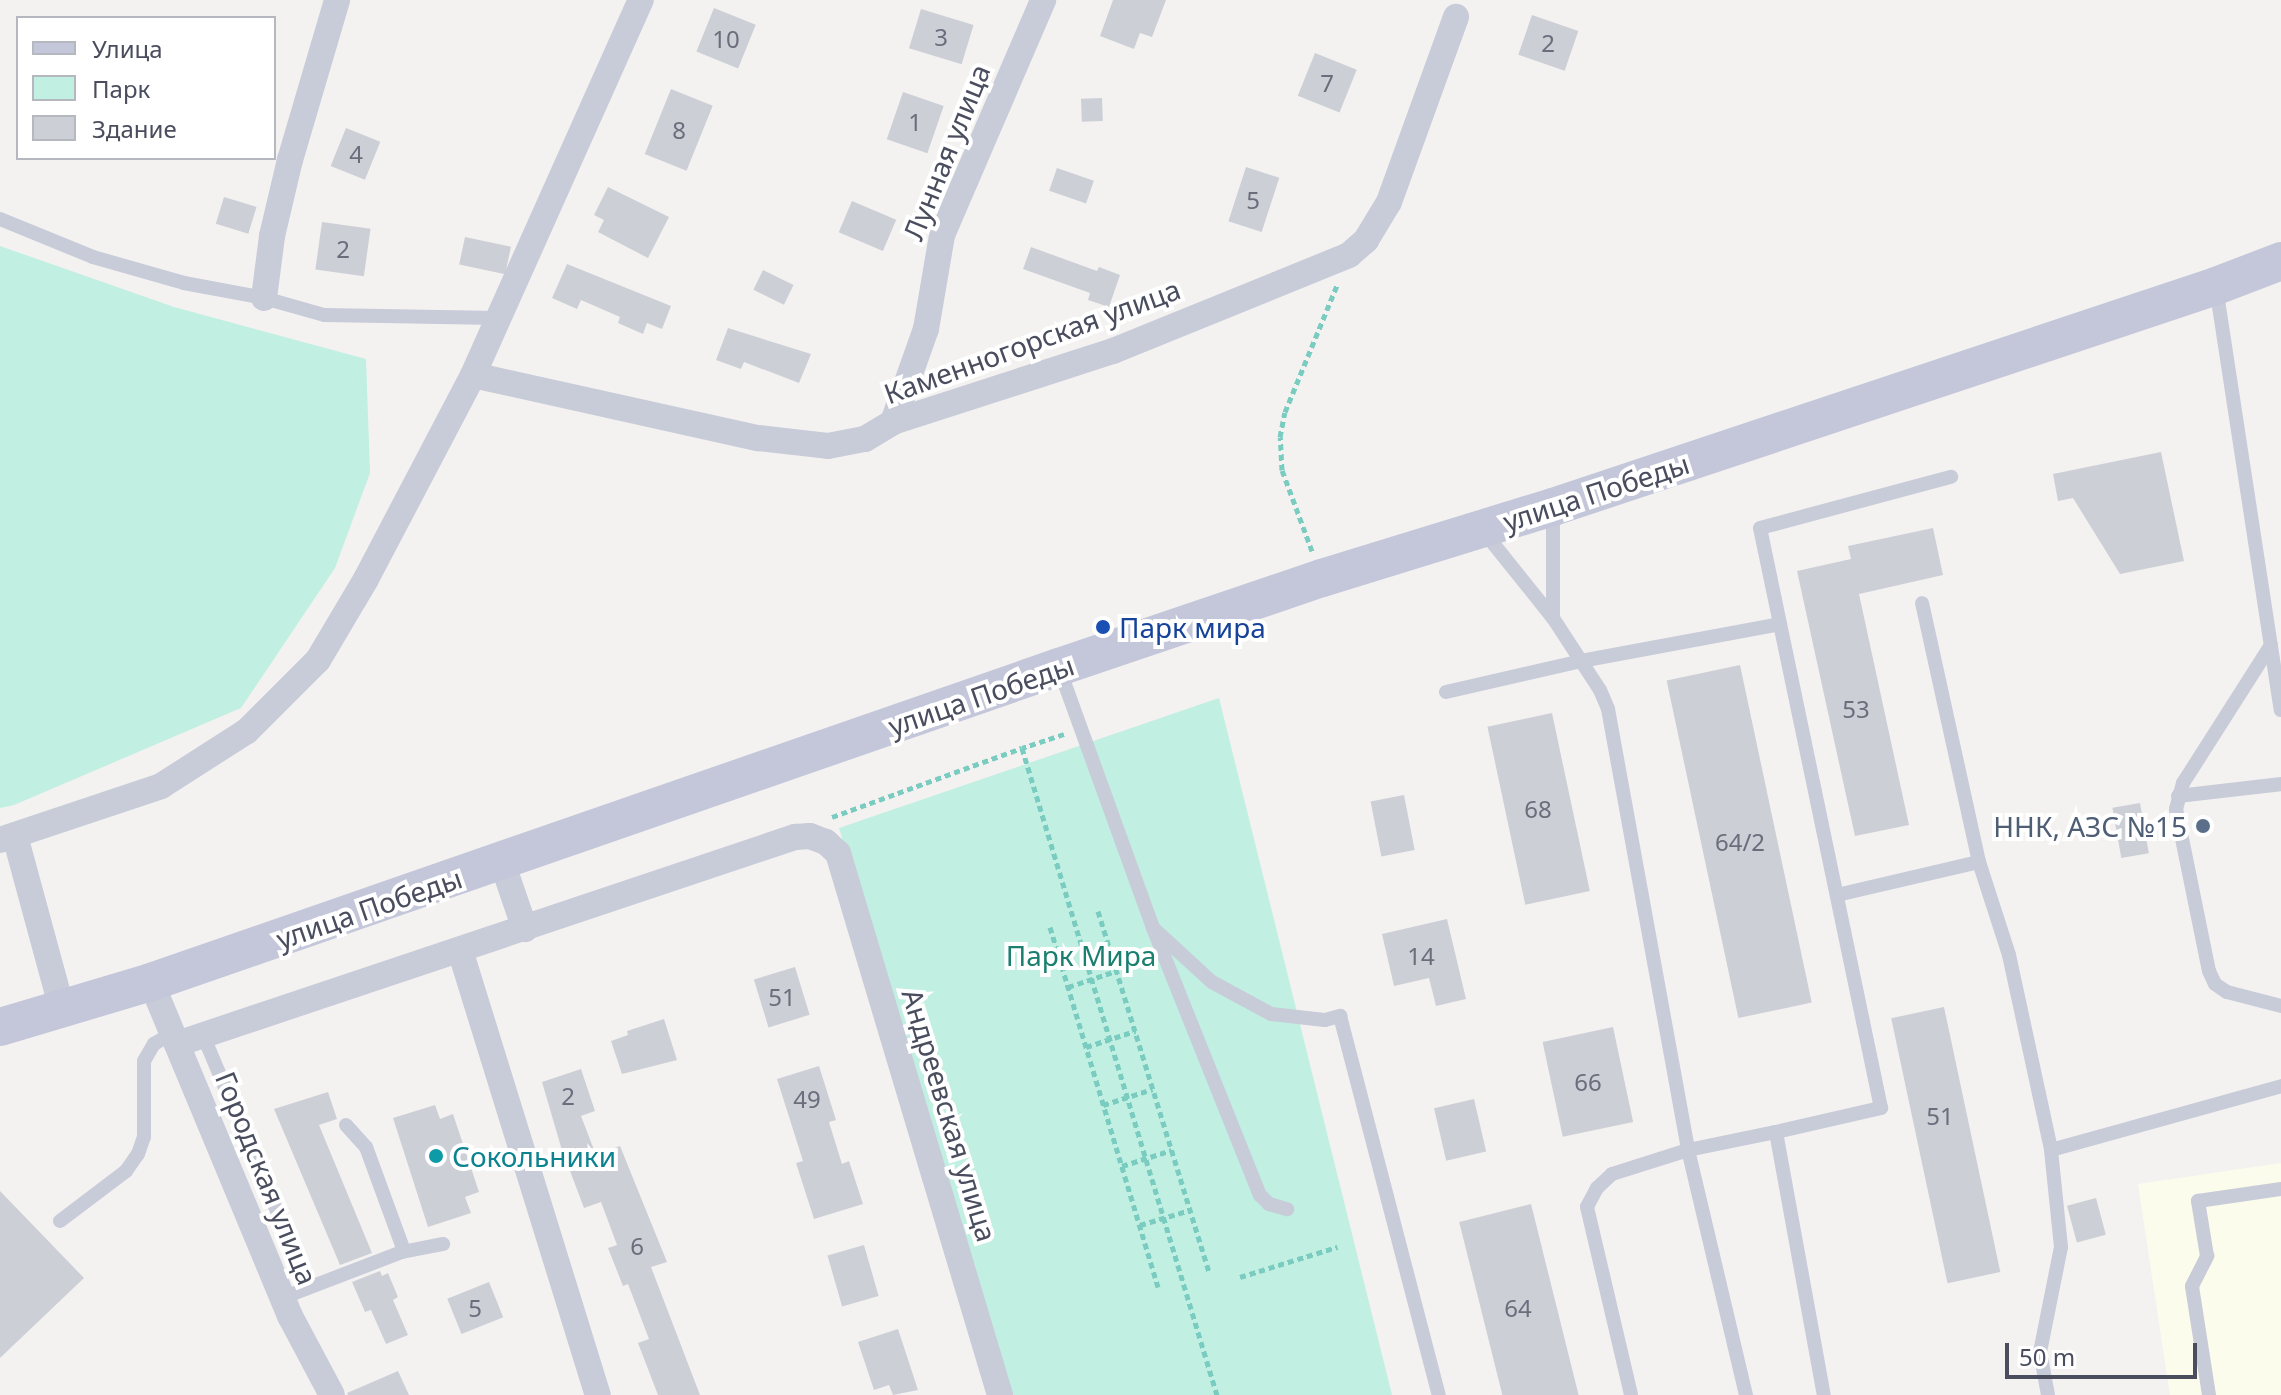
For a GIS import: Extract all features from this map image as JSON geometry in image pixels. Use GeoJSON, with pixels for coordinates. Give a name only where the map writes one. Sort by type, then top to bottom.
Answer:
{"type":"FeatureCollection","features":[{"type":"Feature","properties":{"kind":"street"},"geometry":{"type":"LineString","coordinates":[[264,298],[272,236],[290,160],[337,0]]}},
{"type":"Feature","properties":{"kind":"street"},"geometry":{"type":"LineString","coordinates":[[62,1009],[7,838],[161,786],[257,721],[318,660],[366,579],[473,375],[641,0]]}},
{"type":"Feature","properties":{"kind":"street","name":"Лунная улица"},"geometry":{"type":"LineString","coordinates":[[893,422],[926,329],[942,235],[1043,0]]}},
{"type":"Feature","properties":{"kind":"street","name":"Каменногорская улица"},"geometry":{"type":"LineString","coordinates":[[473,375],[797,443],[847,444],[865,439],[893,422],[1113,351],[1349,255],[1366,240],[1389,202],[1456,17]]}},
{"type":"Feature","properties":{"kind":"street","name":"улица Победы"},"geometry":{"type":"LineString","coordinates":[[0,1027],[151,982],[1059,667],[1322,578],[1553,507],[2216,286],[2281,261]]}},
{"type":"Feature","properties":{"kind":"street"},"geometry":{"type":"LineString","coordinates":[[175,1038],[203,1035],[795,837],[810,836]]}},
{"type":"Feature","properties":{"kind":"street","name":"Андреевская улица"},"geometry":{"type":"LineString","coordinates":[[810,836],[826,842],[838,853],[1000,1395]]}},
{"type":"Feature","properties":{"kind":"street"},"geometry":{"type":"LineString","coordinates":[[502,862],[525,929]]}},
{"type":"Feature","properties":{"kind":"street"},"geometry":{"type":"LineString","coordinates":[[460,950],[598,1395]]}},
{"type":"Feature","properties":{"kind":"street","name":"Городская улица"},"geometry":{"type":"LineString","coordinates":[[151,982],[282,1298],[332,1395]]}},
{"type":"Feature","properties":{"kind":"lane"},"geometry":{"type":"LineString","coordinates":[[0,219],[93,257],[184,283],[264,298],[324,315],[498,318]]}},
{"type":"Feature","properties":{"kind":"lane"},"geometry":{"type":"LineString","coordinates":[[2216,286],[2281,710]]}},
{"type":"Feature","properties":{"kind":"lane"},"geometry":{"type":"LineString","coordinates":[[1631,1395],[1587,1207],[1597,1188],[1612,1174],[1688,1150],[1881,1108],[1760,528],[1951,477]]}},
{"type":"Feature","properties":{"kind":"lane"},"geometry":{"type":"LineString","coordinates":[[1553,507],[1553,618]]}},
{"type":"Feature","properties":{"kind":"lane"},"geometry":{"type":"LineString","coordinates":[[1481,528],[1553,618],[1608,709],[1688,1150],[1746,1395]]}},
{"type":"Feature","properties":{"kind":"lane"},"geometry":{"type":"LineString","coordinates":[[1922,603],[1979,862],[2009,955],[2051,1150],[2061,1247],[2040,1352],[2048,1395]]}},
{"type":"Feature","properties":{"kind":"lane"},"geometry":{"type":"LineString","coordinates":[[1446,692],[1581,661],[1780,624]]}},
{"type":"Feature","properties":{"kind":"lane"},"geometry":{"type":"LineString","coordinates":[[2271,645],[2178,796],[2176,809],[2209,971],[2215,984],[2227,992],[2281,1006]]}},
{"type":"Feature","properties":{"kind":"lane"},"geometry":{"type":"LineString","coordinates":[[1059,667],[1153,928],[1260,1195],[1269,1204],[1287,1209]]}},
{"type":"Feature","properties":{"kind":"lane"},"geometry":{"type":"LineString","coordinates":[[2178,796],[2281,784]]}},
{"type":"Feature","properties":{"kind":"lane"},"geometry":{"type":"LineString","coordinates":[[1837,895],[1979,862]]}},
{"type":"Feature","properties":{"kind":"lane"},"geometry":{"type":"LineString","coordinates":[[1153,928],[1212,982],[1271,1014],[1325,1020],[1340,1016],[1439,1395]]}},
{"type":"Feature","properties":{"kind":"lane"},"geometry":{"type":"LineString","coordinates":[[203,1035],[309,1287]]}},
{"type":"Feature","properties":{"kind":"lane"},"geometry":{"type":"LineString","coordinates":[[60,1221],[126,1171],[138,1154],[144,1137],[144,1061],[154,1044],[175,1038]]}},
{"type":"Feature","properties":{"kind":"lane"},"geometry":{"type":"LineString","coordinates":[[2051,1150],[2281,1086]]}},
{"type":"Feature","properties":{"kind":"lane"},"geometry":{"type":"LineString","coordinates":[[346,1125],[366,1147],[404,1251]]}},
{"type":"Feature","properties":{"kind":"lane"},"geometry":{"type":"LineString","coordinates":[[1776,1132],[1824,1395]]}},
{"type":"Feature","properties":{"kind":"lane"},"geometry":{"type":"LineString","coordinates":[[2209,1395],[2192,1286],[2207,1256],[2198,1201],[2281,1189]]}},
{"type":"Feature","properties":{"kind":"lane"},"geometry":{"type":"LineString","coordinates":[[282,1298],[404,1251],[443,1244]]}},
{"type":"Feature","properties":{"kind":"path"},"geometry":{"type":"LineString","coordinates":[[1322,578],[1282,470],[1280,437],[1285,412],[1349,255]]}},
{"type":"Feature","properties":{"kind":"path"},"geometry":{"type":"LineString","coordinates":[[810,836],[844,810],[1080,729]]}},
{"type":"Feature","properties":{"kind":"path"},"geometry":{"type":"LineString","coordinates":[[1022,748],[1217,1395]]}},
{"type":"Feature","properties":{"kind":"path"},"geometry":{"type":"LineString","coordinates":[[1098,911],[1209,1272]]}},
{"type":"Feature","properties":{"kind":"path"},"geometry":{"type":"LineString","coordinates":[[1050,927],[1158,1287]]}},
{"type":"Feature","properties":{"kind":"path"},"geometry":{"type":"LineString","coordinates":[[1068,987],[1116,971]]}},
{"type":"Feature","properties":{"kind":"path"},"geometry":{"type":"LineString","coordinates":[[1086,1047],[1135,1031]]}},
{"type":"Feature","properties":{"kind":"path"},"geometry":{"type":"LineString","coordinates":[[1103,1105],[1153,1089]]}},
{"type":"Feature","properties":{"kind":"path"},"geometry":{"type":"LineString","coordinates":[[1122,1166],[1172,1150]]}},
{"type":"Feature","properties":{"kind":"path"},"geometry":{"type":"LineString","coordinates":[[1140,1225],[1190,1210]]}},
{"type":"Feature","properties":{"kind":"path"},"geometry":{"type":"LineString","coordinates":[[1240,1277],[1337,1247]]}},
{"type":"Feature","properties":{"kind":"shaded area"},"geometry":{"type":"Polygon","coordinates":[[[2281,1163],[2281,1395],[2170,1395],[2138,1184],[2281,1163]]]}},
{"type":"Feature","properties":{"kind":"green space"},"geometry":{"type":"Polygon","coordinates":[[[0,246],[174,307],[366,359],[370,473],[335,568],[241,708],[14,805],[0,808],[0,246]]]}},
{"type":"Feature","properties":{"kind":"green space","name":"Парк Мира"},"geometry":{"type":"Polygon","coordinates":[[[1219,698],[1392,1395],[1011,1395],[839,828],[1219,698]]]}},
{"type":"Feature","properties":{"kind":"building"},"geometry":{"type":"Polygon","coordinates":[[[1113,0],[1166,0],[1152,37],[1140,33],[1134,49],[1100,36],[1113,0]]]}},
{"type":"Feature","properties":{"kind":"building"},"geometry":{"type":"Polygon","coordinates":[[[714,8],[756,25],[738,68],[696,52],[714,8]]]}},
{"type":"Feature","properties":{"kind":"building"},"geometry":{"type":"Polygon","coordinates":[[[921,9],[974,25],[962,64],[909,48],[921,9]]]}},
{"type":"Feature","properties":{"kind":"building"},"geometry":{"type":"Polygon","coordinates":[[[1532,15],[1578,31],[1565,71],[1518,55],[1532,15]]]}},
{"type":"Feature","properties":{"kind":"building"},"geometry":{"type":"Polygon","coordinates":[[[1315,53],[1357,70],[1339,113],[1298,96],[1315,53]]]}},
{"type":"Feature","properties":{"kind":"building"},"geometry":{"type":"Polygon","coordinates":[[[671,89],[713,106],[687,171],[645,154],[671,89]]]}},
{"type":"Feature","properties":{"kind":"building"},"geometry":{"type":"Polygon","coordinates":[[[903,92],[944,106],[927,153],[887,139],[903,92]]]}},
{"type":"Feature","properties":{"kind":"building"},"geometry":{"type":"Polygon","coordinates":[[[1102,98],[1103,121],[1082,122],[1081,99],[1102,98]]]}},
{"type":"Feature","properties":{"kind":"building"},"geometry":{"type":"Polygon","coordinates":[[[346,128],[380,142],[365,180],[331,166],[346,128]]]}},
{"type":"Feature","properties":{"kind":"building"},"geometry":{"type":"Polygon","coordinates":[[[1246,167],[1279,178],[1262,232],[1228,221],[1246,167]]]}},
{"type":"Feature","properties":{"kind":"building"},"geometry":{"type":"Polygon","coordinates":[[[1057,168],[1094,181],[1086,203],[1049,191],[1057,168]]]}},
{"type":"Feature","properties":{"kind":"building"},"geometry":{"type":"Polygon","coordinates":[[[608,187],[669,217],[648,258],[598,232],[604,220],[594,215],[608,187]]]}},
{"type":"Feature","properties":{"kind":"building"},"geometry":{"type":"Polygon","coordinates":[[[224,197],[257,207],[248,234],[216,224],[224,197]]]}},
{"type":"Feature","properties":{"kind":"building"},"geometry":{"type":"Polygon","coordinates":[[[852,201],[896,220],[883,251],[839,232],[852,201]]]}},
{"type":"Feature","properties":{"kind":"building"},"geometry":{"type":"Polygon","coordinates":[[[322,222],[371,229],[364,276],[315,270],[322,222]]]}},
{"type":"Feature","properties":{"kind":"building"},"geometry":{"type":"Polygon","coordinates":[[[465,237],[511,247],[505,274],[459,264],[465,237]]]}},
{"type":"Feature","properties":{"kind":"building"},"geometry":{"type":"Polygon","coordinates":[[[1031,247],[1097,271],[1099,267],[1120,275],[1109,307],[1088,300],[1090,293],[1023,269],[1031,247]]]}},
{"type":"Feature","properties":{"kind":"building"},"geometry":{"type":"Polygon","coordinates":[[[567,264],[671,306],[662,329],[647,323],[643,334],[618,323],[620,317],[581,300],[577,309],[552,298],[567,264]]]}},
{"type":"Feature","properties":{"kind":"building"},"geometry":{"type":"Polygon","coordinates":[[[763,270],[794,285],[784,305],[753,290],[763,270]]]}},
{"type":"Feature","properties":{"kind":"building"},"geometry":{"type":"Polygon","coordinates":[[[728,328],[811,354],[799,383],[744,362],[741,369],[716,360],[728,328]]]}},
{"type":"Feature","properties":{"kind":"building"},"geometry":{"type":"Polygon","coordinates":[[[2161,452],[2184,561],[2120,574],[2073,498],[2058,501],[2053,474],[2161,452]]]}},
{"type":"Feature","properties":{"kind":"building"},"geometry":{"type":"Polygon","coordinates":[[[1933,528],[1943,575],[1859,594],[1909,825],[1855,836],[1797,571],[1851,559],[1848,546],[1933,528]]]}},
{"type":"Feature","properties":{"kind":"building"},"geometry":{"type":"Polygon","coordinates":[[[1740,665],[1812,1002],[1738,1018],[1667,681],[1740,665]]]}},
{"type":"Feature","properties":{"kind":"building"},"geometry":{"type":"Polygon","coordinates":[[[1552,713],[1590,891],[1525,905],[1487,727],[1552,713]]]}},
{"type":"Feature","properties":{"kind":"building"},"geometry":{"type":"Polygon","coordinates":[[[1404,795],[1415,850],[1381,856],[1371,801],[1404,795]]]}},
{"type":"Feature","properties":{"kind":"building"},"geometry":{"type":"Polygon","coordinates":[[[2140,803],[2149,853],[2121,858],[2112,808],[2140,803]]]}},
{"type":"Feature","properties":{"kind":"building"},"geometry":{"type":"Polygon","coordinates":[[[1447,919],[1466,999],[1436,1006],[1429,978],[1394,986],[1382,934],[1447,919]]]}},
{"type":"Feature","properties":{"kind":"building"},"geometry":{"type":"Polygon","coordinates":[[[795,967],[810,1015],[768,1027],[754,980],[795,967]]]}},
{"type":"Feature","properties":{"kind":"building"},"geometry":{"type":"Polygon","coordinates":[[[1944,1007],[2000,1272],[1948,1283],[1891,1018],[1944,1007]]]}},
{"type":"Feature","properties":{"kind":"building"},"geometry":{"type":"Polygon","coordinates":[[[664,1019],[677,1060],[622,1074],[611,1041],[628,1035],[627,1031],[664,1019]]]}},
{"type":"Feature","properties":{"kind":"building"},"geometry":{"type":"Polygon","coordinates":[[[1613,1027],[1633,1122],[1563,1137],[1543,1042],[1613,1027]]]}},
{"type":"Feature","properties":{"kind":"building"},"geometry":{"type":"Polygon","coordinates":[[[819,1066],[836,1120],[829,1122],[842,1164],[849,1161],[863,1204],[814,1219],[796,1163],[803,1161],[777,1079],[819,1066]]]}},
{"type":"Feature","properties":{"kind":"building"},"geometry":{"type":"Polygon","coordinates":[[[581,1069],[595,1111],[581,1116],[596,1155],[620,1146],[667,1262],[651,1267],[700,1395],[658,1395],[638,1343],[649,1339],[628,1284],[623,1286],[608,1248],[617,1245],[601,1202],[584,1208],[561,1147],[542,1082],[581,1069]]]}},
{"type":"Feature","properties":{"kind":"building"},"geometry":{"type":"Polygon","coordinates":[[[328,1092],[337,1119],[319,1125],[372,1253],[340,1265],[274,1109],[328,1092]]]}},
{"type":"Feature","properties":{"kind":"building"},"geometry":{"type":"Polygon","coordinates":[[[1474,1099],[1486,1152],[1446,1161],[1434,1108],[1474,1099]]]}},
{"type":"Feature","properties":{"kind":"building","name":"Сокольники"},"geometry":{"type":"Polygon","coordinates":[[[435,1105],[440,1119],[453,1114],[479,1192],[465,1197],[471,1213],[428,1227],[393,1118],[435,1105]]]}},
{"type":"Feature","properties":{"kind":"building"},"geometry":{"type":"Polygon","coordinates":[[[0,1191],[84,1278],[0,1358],[0,1191]]]}},
{"type":"Feature","properties":{"kind":"building"},"geometry":{"type":"Polygon","coordinates":[[[2096,1198],[2106,1235],[2077,1242],[2067,1206],[2096,1198]]]}},
{"type":"Feature","properties":{"kind":"building"},"geometry":{"type":"Polygon","coordinates":[[[1531,1204],[1579,1395],[1502,1395],[1459,1222],[1531,1204]]]}},
{"type":"Feature","properties":{"kind":"building"},"geometry":{"type":"Polygon","coordinates":[[[864,1245],[879,1296],[842,1306],[827,1255],[864,1245]]]}},
{"type":"Feature","properties":{"kind":"building"},"geometry":{"type":"Polygon","coordinates":[[[380,1271],[382,1276],[388,1273],[398,1297],[393,1300],[408,1335],[386,1344],[371,1310],[365,1312],[352,1282],[380,1271]]]}},
{"type":"Feature","properties":{"kind":"building"},"geometry":{"type":"Polygon","coordinates":[[[489,1282],[503,1317],[462,1334],[447,1299],[489,1282]]]}},
{"type":"Feature","properties":{"kind":"building"},"geometry":{"type":"Polygon","coordinates":[[[898,1329],[918,1390],[893,1395],[889,1385],[874,1390],[858,1342],[898,1329]]]}},
{"type":"Feature","properties":{"kind":"building"},"geometry":{"type":"Polygon","coordinates":[[[398,1371],[409,1395],[347,1393],[398,1371]]]}},
{"type":"Feature","properties":{"kind":"place","name":"Парк мира"},"geometry":{"type":"Point","coordinates":[1103,627]}},
{"type":"Feature","properties":{"kind":"place","name":"ННК, АЗС №15"},"geometry":{"type":"Point","coordinates":[2203,826]}},
{"type":"Feature","properties":{"kind":"place","name":"Сокольники"},"geometry":{"type":"Point","coordinates":[436,1156]}}]}
